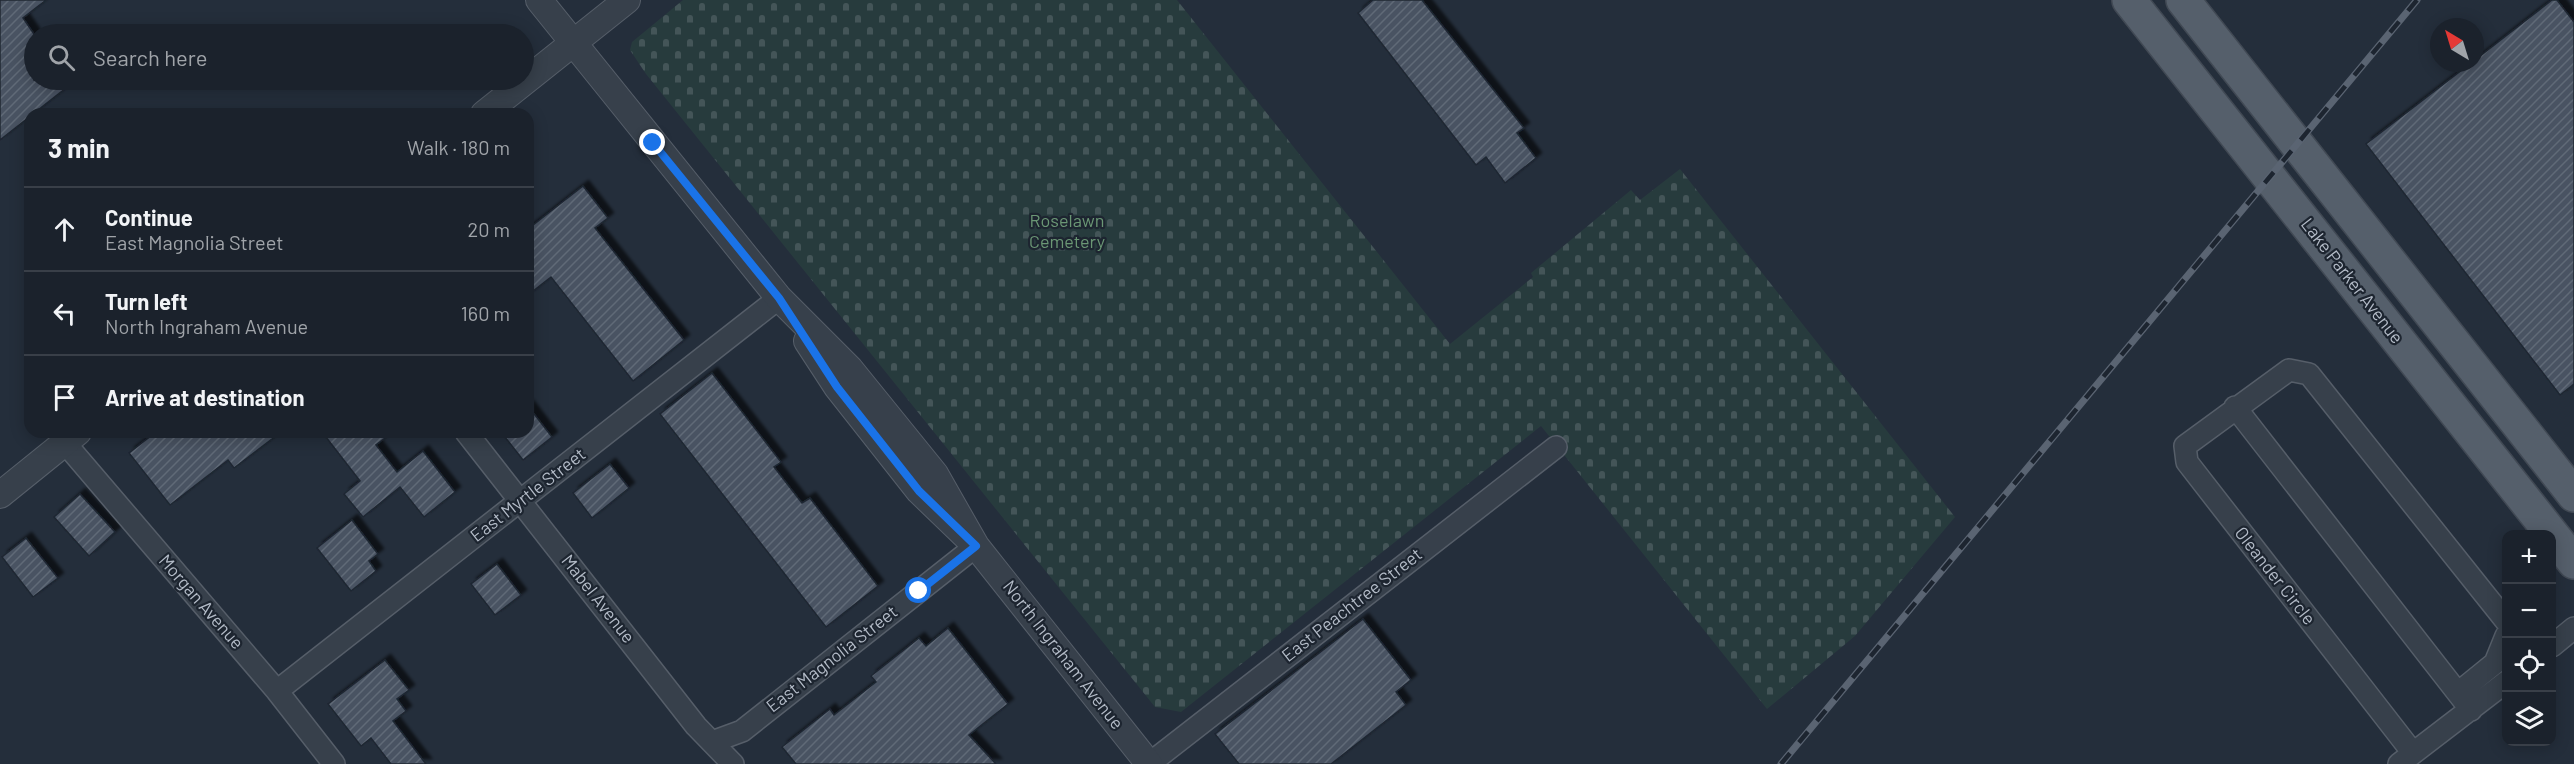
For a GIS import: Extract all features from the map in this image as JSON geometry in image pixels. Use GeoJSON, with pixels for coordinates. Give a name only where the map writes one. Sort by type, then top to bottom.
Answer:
{"type":"FeatureCollection","features":[{"type":"Feature","properties":{"kind":"main road","name":"Lake Parker Avenue"},"geometry":{"type":"LineString","coordinates":[[2129,0],[2574,562]]}},
{"type":"Feature","properties":{"kind":"main road"},"geometry":{"type":"LineString","coordinates":[[2183,0],[2574,495]]}},
{"type":"Feature","properties":{"kind":"main road"},"geometry":{"type":"LineString","coordinates":[[2511,483],[2550,504],[2574,534]]}},
{"type":"Feature","properties":{"kind":"street","name":"North Ingraham Avenue"},"geometry":{"type":"LineString","coordinates":[[538,0],[779,298],[850,369],[935,474],[976,546],[1149,764]]}},
{"type":"Feature","properties":{"kind":"street"},"geometry":{"type":"LineString","coordinates":[[534,74],[627,0]]}},
{"type":"Feature","properties":{"kind":"street"},"geometry":{"type":"LineString","coordinates":[[491,108],[514,90]]}},
{"type":"Feature","properties":{"kind":"street","name":"East Myrtle Street"},"geometry":{"type":"LineString","coordinates":[[277,692],[779,298]]}},
{"type":"Feature","properties":{"kind":"street","name":"Oleander Circle"},"geometry":{"type":"LineString","coordinates":[[2406,758],[2187,462],[2185,446],[2235,407],[2289,370],[2309,374],[2502,616]]}},
{"type":"Feature","properties":{"kind":"street"},"geometry":{"type":"LineString","coordinates":[[2235,407],[2471,710]]}},
{"type":"Feature","properties":{"kind":"street"},"geometry":{"type":"LineString","coordinates":[[0,495],[71,438]]}},
{"type":"Feature","properties":{"kind":"street","name":"Morgan Avenue"},"geometry":{"type":"LineString","coordinates":[[73,438],[334,764]]}},
{"type":"Feature","properties":{"kind":"street","name":"Mabel Avenue"},"geometry":{"type":"LineString","coordinates":[[471,438],[696,726],[733,764]]}},
{"type":"Feature","properties":{"kind":"street","name":"East Peachtree Street"},"geometry":{"type":"LineString","coordinates":[[1149,764],[1556,447]]}},
{"type":"Feature","properties":{"kind":"street","name":"East Magnolia Street"},"geometry":{"type":"LineString","coordinates":[[712,742],[742,731],[976,546]]}},
{"type":"Feature","properties":{"kind":"street"},"geometry":{"type":"LineString","coordinates":[[2556,643],[2574,628]]}},
{"type":"Feature","properties":{"kind":"street"},"geometry":{"type":"LineString","coordinates":[[2458,693],[2494,663],[2505,638]]}},
{"type":"Feature","properties":{"kind":"street"},"geometry":{"type":"LineString","coordinates":[[2406,758],[2502,685]]}},
{"type":"Feature","properties":{"kind":"green space","name":"Roselawn Cemetery"},"geometry":{"type":"Polygon","coordinates":[[[683,0],[1177,0],[1450,344],[1533,277],[1531,273],[1631,190],[1640,200],[1680,169],[1955,517],[1855,636],[1767,709],[1541,426],[1181,712],[1155,707],[646,74],[630,50],[632,42],[683,0]]]}},
{"type":"Feature","properties":{"kind":"building"},"geometry":{"type":"Polygon","coordinates":[[[0,0],[46,0],[23,18],[27,24],[24,24],[24,90],[63,90],[41,108],[24,108],[24,121],[0,140],[0,0]]]}},
{"type":"Feature","properties":{"kind":"building"},"geometry":{"type":"Polygon","coordinates":[[[1373,0],[1422,0],[1524,128],[1517,133],[1536,158],[1505,183],[1486,157],[1476,165],[1358,13],[1373,0]]]}},
{"type":"Feature","properties":{"kind":"building"},"geometry":{"type":"Polygon","coordinates":[[[2552,0],[2557,0],[2574,22],[2574,384],[2560,395],[2366,144],[2459,72],[2484,72],[2484,53],[2552,0]]]}},
{"type":"Feature","properties":{"kind":"building"},"geometry":{"type":"Polygon","coordinates":[[[583,186],[608,218],[595,228],[684,340],[633,381],[551,277],[534,290],[534,224],[583,186]]]}},
{"type":"Feature","properties":{"kind":"building"},"geometry":{"type":"Polygon","coordinates":[[[712,373],[781,462],[774,467],[802,503],[810,498],[878,586],[826,627],[660,414],[712,373]]]}},
{"type":"Feature","properties":{"kind":"building"},"geometry":{"type":"Polygon","coordinates":[[[534,414],[552,437],[523,460],[506,438],[534,438],[534,414]]]}},
{"type":"Feature","properties":{"kind":"building"},"geometry":{"type":"Polygon","coordinates":[[[148,438],[273,438],[234,468],[228,460],[170,505],[129,453],[148,438]]]}},
{"type":"Feature","properties":{"kind":"building"},"geometry":{"type":"Polygon","coordinates":[[[327,438],[385,438],[376,445],[397,472],[423,451],[455,492],[424,517],[400,487],[363,517],[344,494],[360,481],[327,438]]]}},
{"type":"Feature","properties":{"kind":"building"},"geometry":{"type":"Polygon","coordinates":[[[610,464],[629,488],[592,518],[573,493],[610,464]]]}},
{"type":"Feature","properties":{"kind":"building"},"geometry":{"type":"Polygon","coordinates":[[[80,494],[115,532],[89,556],[54,517],[80,494]]]}},
{"type":"Feature","properties":{"kind":"building"},"geometry":{"type":"Polygon","coordinates":[[[352,520],[378,554],[369,561],[376,571],[351,591],[317,548],[352,520]]]}},
{"type":"Feature","properties":{"kind":"building"},"geometry":{"type":"Polygon","coordinates":[[[26,538],[58,578],[33,597],[2,557],[26,538]]]}},
{"type":"Feature","properties":{"kind":"building"},"geometry":{"type":"Polygon","coordinates":[[[497,564],[521,595],[495,615],[471,584],[497,564]]]}},
{"type":"Feature","properties":{"kind":"building"},"geometry":{"type":"Polygon","coordinates":[[[1363,619],[1411,680],[1396,692],[1406,705],[1331,764],[1239,764],[1215,734],[1363,619]]]}},
{"type":"Feature","properties":{"kind":"building"},"geometry":{"type":"Polygon","coordinates":[[[948,628],[1008,704],[969,735],[996,764],[796,764],[782,747],[830,709],[834,715],[876,682],[871,676],[919,638],[926,646],[948,628]]]}},
{"type":"Feature","properties":{"kind":"building"},"geometry":{"type":"Polygon","coordinates":[[[385,660],[409,690],[397,699],[406,711],[393,721],[426,764],[391,764],[371,738],[361,746],[328,704],[385,660]]]}},
{"type":"Feature","properties":{"kind":"railway"},"geometry":{"type":"LineString","coordinates":[[1781,764],[2417,0]]}},
{"type":"Feature","properties":{"kind":"route"},"geometry":{"type":"LineString","coordinates":[[653,143],[779,298],[837,387],[919,491],[976,546],[919,591]]}}]}
